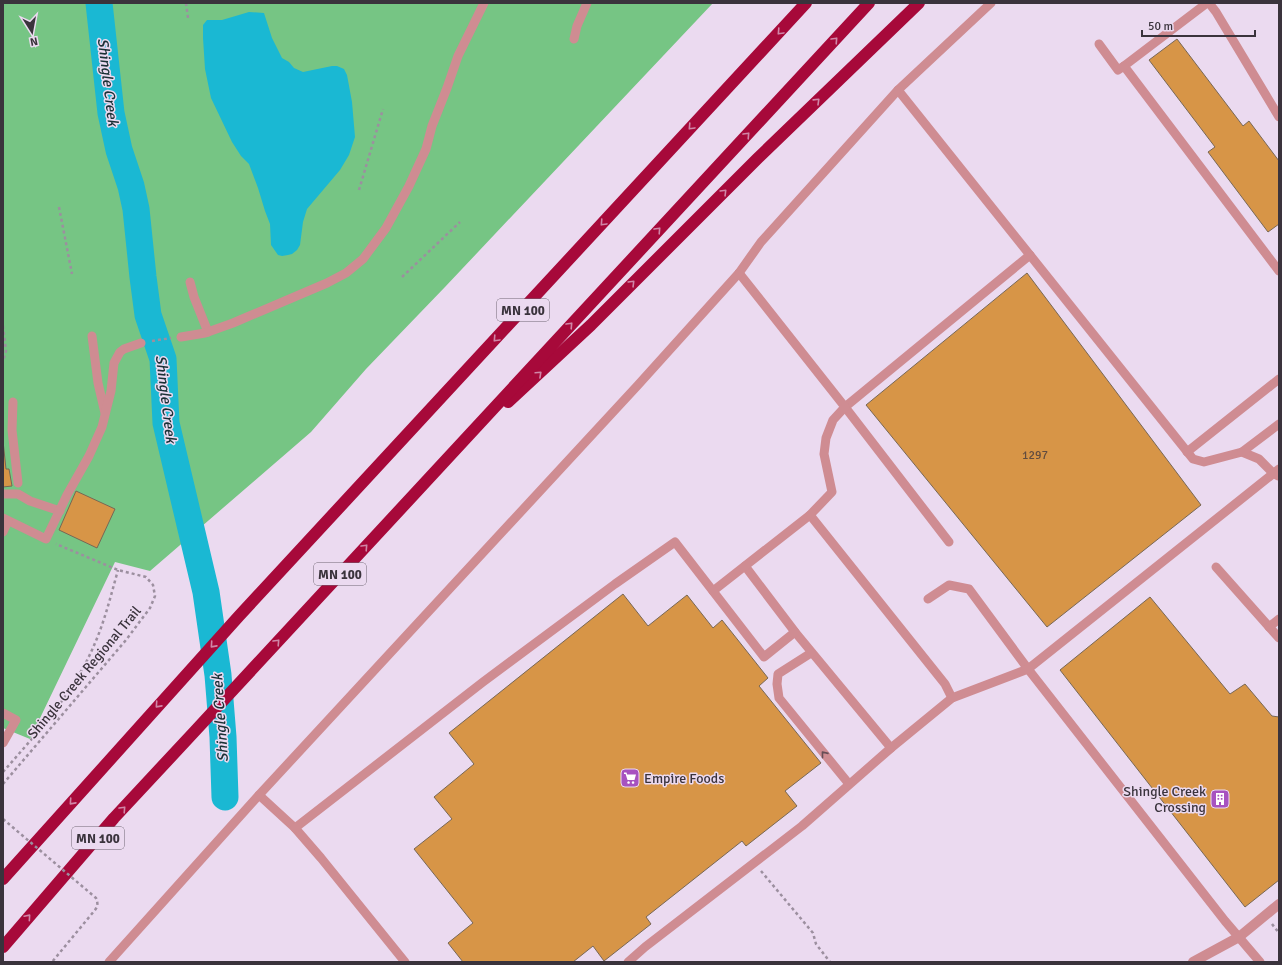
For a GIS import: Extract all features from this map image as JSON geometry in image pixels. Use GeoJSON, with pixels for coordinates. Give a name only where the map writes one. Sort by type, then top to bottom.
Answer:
{"type":"FeatureCollection","features":[{"type":"Feature","properties":{"kind":"highway","name":"MN 100"},"geometry":{"type":"LineString","coordinates":[[3,879],[239,616],[806,3]]}},
{"type":"Feature","properties":{"kind":"highway","name":"MN 100"},"geometry":{"type":"LineString","coordinates":[[4,945],[114,818],[869,3]]}},
{"type":"Feature","properties":{"kind":"highway"},"geometry":{"type":"LineString","coordinates":[[429,477],[591,325],[757,160],[919,3]]}},
{"type":"Feature","properties":{"kind":"street"},"geometry":{"type":"LineString","coordinates":[[1193,962],[1239,937],[1279,904]]}},
{"type":"Feature","properties":{"kind":"lane"},"geometry":{"type":"LineString","coordinates":[[181,337],[208,332],[233,323],[327,283],[346,273],[363,259],[386,228],[409,186],[426,149],[432,126],[458,56],[484,3]]}},
{"type":"Feature","properties":{"kind":"lane"},"geometry":{"type":"LineString","coordinates":[[574,40],[577,26],[587,3]]}},
{"type":"Feature","properties":{"kind":"lane"},"geometry":{"type":"LineString","coordinates":[[109,962],[259,795],[638,385],[738,273],[761,242],[898,90],[991,3]]}},
{"type":"Feature","properties":{"kind":"lane"},"geometry":{"type":"LineString","coordinates":[[1099,44],[1118,70],[1208,3],[1216,12],[1279,117]]}},
{"type":"Feature","properties":{"kind":"lane"},"geometry":{"type":"LineString","coordinates":[[1124,66],[1279,271]]}},
{"type":"Feature","properties":{"kind":"lane"},"geometry":{"type":"LineString","coordinates":[[898,90],[1193,459],[1204,462],[1242,452],[1279,424]]}},
{"type":"Feature","properties":{"kind":"lane"},"geometry":{"type":"LineString","coordinates":[[713,591],[810,515],[832,492],[824,454],[826,438],[833,420],[845,407],[1030,255]]}},
{"type":"Feature","properties":{"kind":"lane"},"geometry":{"type":"LineString","coordinates":[[738,273],[845,407],[949,542]]}},
{"type":"Feature","properties":{"kind":"lane"},"geometry":{"type":"LineString","coordinates":[[190,282],[194,297],[208,332]]}},
{"type":"Feature","properties":{"kind":"lane"},"geometry":{"type":"LineString","coordinates":[[92,336],[98,383],[105,414]]}},
{"type":"Feature","properties":{"kind":"lane"},"geometry":{"type":"LineString","coordinates":[[3,532],[6,519],[46,539],[93,450],[102,427],[111,387],[114,364],[120,352],[124,348],[141,343]]}},
{"type":"Feature","properties":{"kind":"lane"},"geometry":{"type":"LineString","coordinates":[[1187,452],[1279,379]]}},
{"type":"Feature","properties":{"kind":"lane"},"geometry":{"type":"LineString","coordinates":[[13,402],[12,430],[18,483]]}},
{"type":"Feature","properties":{"kind":"lane"},"geometry":{"type":"LineString","coordinates":[[628,962],[802,826],[891,748],[952,698],[1028,669],[1277,473],[1259,459],[1242,452]]}},
{"type":"Feature","properties":{"kind":"lane"},"geometry":{"type":"LineString","coordinates":[[3,494],[18,494],[30,501],[60,511]]}},
{"type":"Feature","properties":{"kind":"lane"},"geometry":{"type":"LineString","coordinates":[[810,515],[945,684],[952,698]]}},
{"type":"Feature","properties":{"kind":"lane"},"geometry":{"type":"LineString","coordinates":[[295,828],[483,682],[615,584],[675,542],[764,657],[795,632]]}},
{"type":"Feature","properties":{"kind":"lane"},"geometry":{"type":"LineString","coordinates":[[745,566],[811,653],[891,748]]}},
{"type":"Feature","properties":{"kind":"lane"},"geometry":{"type":"LineString","coordinates":[[1216,567],[1279,638]]}},
{"type":"Feature","properties":{"kind":"lane"},"geometry":{"type":"LineString","coordinates":[[928,599],[949,585],[968,589],[1028,669],[1224,921],[1260,962]]}},
{"type":"Feature","properties":{"kind":"lane"},"geometry":{"type":"LineString","coordinates":[[1269,626],[1279,619]]}},
{"type":"Feature","properties":{"kind":"lane"},"geometry":{"type":"LineString","coordinates":[[811,653],[778,674],[777,684],[779,698],[849,784]]}},
{"type":"Feature","properties":{"kind":"lane"},"geometry":{"type":"LineString","coordinates":[[3,713],[16,720],[3,743]]}},
{"type":"Feature","properties":{"kind":"lane"},"geometry":{"type":"LineString","coordinates":[[259,795],[295,828],[405,962]]}},
{"type":"Feature","properties":{"kind":"path"},"geometry":{"type":"LineString","coordinates":[[186,3],[188,18]]}},
{"type":"Feature","properties":{"kind":"path"},"geometry":{"type":"LineString","coordinates":[[359,190],[383,109]]}},
{"type":"Feature","properties":{"kind":"path"},"geometry":{"type":"LineString","coordinates":[[59,207],[72,274]]}},
{"type":"Feature","properties":{"kind":"path"},"geometry":{"type":"LineString","coordinates":[[402,277],[460,222]]}},
{"type":"Feature","properties":{"kind":"path"},"geometry":{"type":"LineString","coordinates":[[3,326],[6,350],[3,361]]}},
{"type":"Feature","properties":{"kind":"path"},"geometry":{"type":"LineString","coordinates":[[141,343],[181,337]]}},
{"type":"Feature","properties":{"kind":"path","name":"Shingle Creek Regional Trail"},"geometry":{"type":"LineString","coordinates":[[3,784],[100,671],[145,615],[155,596],[153,585],[146,577],[118,570],[86,558],[46,539]]}},
{"type":"Feature","properties":{"kind":"path"},"geometry":{"type":"LineString","coordinates":[[3,772],[66,694],[81,670],[94,644],[105,616],[118,570]]}},
{"type":"Feature","properties":{"kind":"path"},"geometry":{"type":"LineString","coordinates":[[3,819],[96,898],[98,906],[52,962]]}},
{"type":"Feature","properties":{"kind":"path"},"geometry":{"type":"LineString","coordinates":[[754,863],[813,933],[816,944],[830,962]]}},
{"type":"Feature","properties":{"kind":"green space"},"geometry":{"type":"Polygon","coordinates":[[[3,3],[713,3],[366,369],[311,432],[150,571],[115,562],[30,739],[3,728],[3,3]]]}},
{"type":"Feature","properties":{"kind":"water"},"geometry":{"type":"Polygon","coordinates":[[[249,12],[264,13],[272,38],[282,58],[289,62],[294,68],[303,72],[332,66],[337,66],[344,69],[347,75],[352,102],[355,137],[349,155],[340,170],[307,209],[303,222],[300,245],[297,250],[292,254],[282,256],[278,255],[271,245],[270,224],[249,164],[241,156],[232,142],[211,98],[205,69],[203,25],[207,20],[222,20],[249,12]]]}},
{"type":"Feature","properties":{"kind":"building"},"geometry":{"type":"Polygon","coordinates":[[[1177,39],[1243,126],[1249,121],[1279,161],[1279,224],[1268,232],[1208,152],[1215,147],[1149,60],[1177,39]]]}},
{"type":"Feature","properties":{"kind":"building"},"geometry":{"type":"Polygon","coordinates":[[[1027,273],[1201,505],[1047,627],[866,405],[1027,273]]]}},
{"type":"Feature","properties":{"kind":"building"},"geometry":{"type":"Polygon","coordinates":[[[3,441],[6,469],[9,469],[12,486],[3,487],[3,441]]]}},
{"type":"Feature","properties":{"kind":"building"},"geometry":{"type":"Polygon","coordinates":[[[76,491],[115,509],[97,548],[59,530],[76,491]]]}},
{"type":"Feature","properties":{"kind":"building","name":"Empire Foods"},"geometry":{"type":"Polygon","coordinates":[[[623,594],[648,626],[687,595],[713,628],[722,620],[768,678],[759,686],[821,763],[785,791],[797,806],[746,846],[742,841],[646,917],[651,924],[604,961],[593,946],[573,962],[463,962],[448,943],[473,923],[414,849],[452,819],[434,797],[474,764],[449,733],[623,594]]]}},
{"type":"Feature","properties":{"kind":"building","name":"Shingle Creek Crossing"},"geometry":{"type":"Polygon","coordinates":[[[1150,597],[1230,694],[1245,684],[1272,716],[1279,717],[1279,880],[1245,907],[1060,670],[1150,597]]]}},
{"type":"Feature","properties":{"kind":"waterway","name":"Shingle Creek"},"geometry":{"type":"LineString","coordinates":[[99,3],[111,113],[119,150],[131,186],[136,209],[148,315],[163,359],[166,423],[206,592],[218,675],[223,737],[225,797]]}},
{"type":"Feature","properties":{"kind":"place","name":"Empire Foods"},"geometry":{"type":"Point","coordinates":[630,778]}},
{"type":"Feature","properties":{"kind":"place","name":"Shingle Creek Crossing"},"geometry":{"type":"Point","coordinates":[1220,799]}}]}
